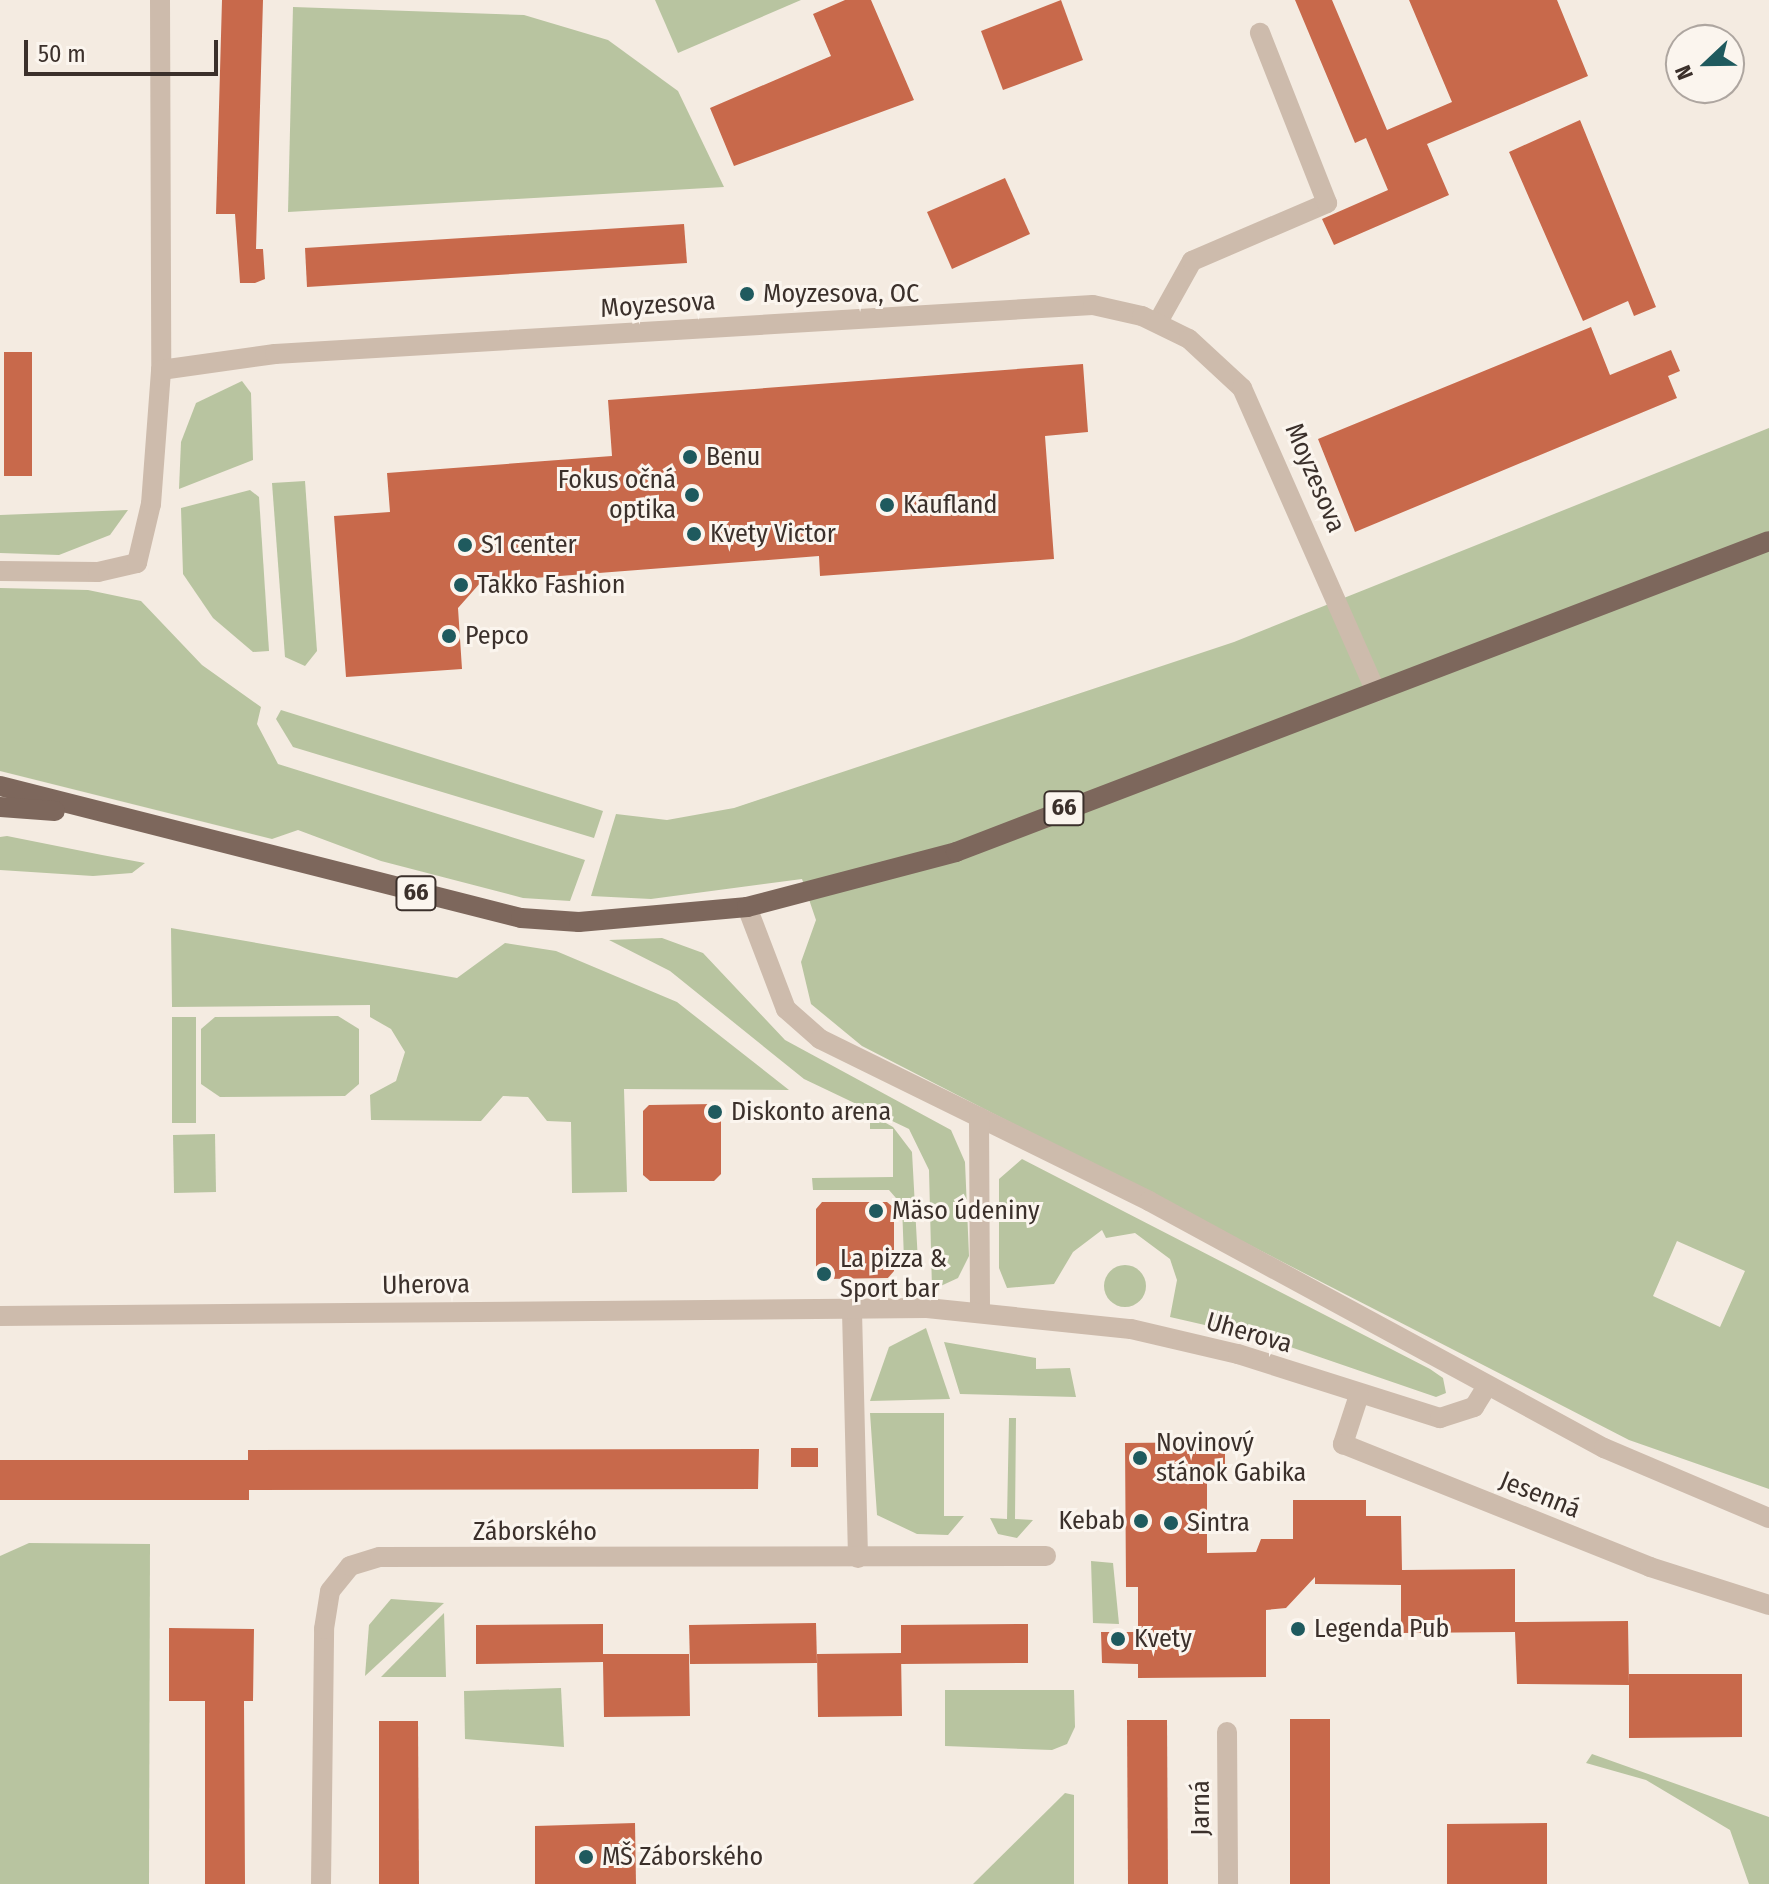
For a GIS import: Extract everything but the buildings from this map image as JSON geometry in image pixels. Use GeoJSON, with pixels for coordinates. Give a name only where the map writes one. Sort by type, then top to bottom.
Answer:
{"type":"FeatureCollection","features":[{"type":"Feature","properties":{"kind":"main road","name":"66"},"geometry":{"type":"LineString","coordinates":[[0,786],[91,813],[521,918],[579,922],[747,907],[918,865],[1769,541]]}},
{"type":"Feature","properties":{"kind":"main road","name":"66"},"geometry":{"type":"LineString","coordinates":[[0,807],[91,813]]}},
{"type":"Feature","properties":{"kind":"street"},"geometry":{"type":"LineString","coordinates":[[0,571],[98,572],[137,563],[151,504],[161,370],[160,0]]}},
{"type":"Feature","properties":{"kind":"street"},"geometry":{"type":"LineString","coordinates":[[1158,322],[1192,261],[1327,203],[1260,33]]}},
{"type":"Feature","properties":{"kind":"street","name":"Moyzesova"},"geometry":{"type":"LineString","coordinates":[[161,370],[275,354],[1023,306],[1093,305],[1158,322],[1210,355],[1253,405],[1376,692]]}},
{"type":"Feature","properties":{"kind":"street"},"geometry":{"type":"LineString","coordinates":[[747,907],[786,1009],[820,1039],[979,1117],[1604,1448],[1769,1518]]}},
{"type":"Feature","properties":{"kind":"street"},"geometry":{"type":"LineString","coordinates":[[979,1117],[980,1312]]}},
{"type":"Feature","properties":{"kind":"street"},"geometry":{"type":"LineString","coordinates":[[852,1311],[858,1558]]}},
{"type":"Feature","properties":{"kind":"street","name":"Uherova"},"geometry":{"type":"LineString","coordinates":[[0,1316],[980,1312],[1131,1329],[1238,1354],[1359,1395],[1440,1418],[1474,1407],[1487,1386]]}},
{"type":"Feature","properties":{"kind":"street","name":"Jesenná"},"geometry":{"type":"LineString","coordinates":[[1359,1395],[1343,1444],[1650,1567],[1769,1605]]}},
{"type":"Feature","properties":{"kind":"street","name":"Záborského"},"geometry":{"type":"LineString","coordinates":[[321,1884],[324,1629],[330,1591],[350,1566],[380,1557],[1046,1556]]}},
{"type":"Feature","properties":{"kind":"street","name":"Jarná"},"geometry":{"type":"LineString","coordinates":[[1227,1732],[1228,1884]]}},
{"type":"Feature","properties":{"kind":"green space"},"geometry":{"type":"Polygon","coordinates":[[[655,0],[801,0],[678,53],[655,0]]]}},
{"type":"Feature","properties":{"kind":"green space"},"geometry":{"type":"Polygon","coordinates":[[[293,7],[524,15],[608,40],[678,91],[724,187],[288,212],[293,7]]]}},
{"type":"Feature","properties":{"kind":"green space"},"geometry":{"type":"Polygon","coordinates":[[[242,381],[251,393],[253,460],[179,489],[181,442],[196,403],[242,381]]]}},
{"type":"Feature","properties":{"kind":"green space"},"geometry":{"type":"Polygon","coordinates":[[[1769,428],[1769,1489],[1629,1440],[862,1046],[811,1004],[801,962],[816,920],[802,879],[651,899],[591,896],[616,814],[667,820],[734,808],[1234,642],[1769,428]],[[1677,1241],[1653,1296],[1720,1327],[1745,1271],[1677,1241]]]}},
{"type":"Feature","properties":{"kind":"green space"},"geometry":{"type":"Polygon","coordinates":[[[305,481],[317,651],[305,666],[285,657],[272,483],[305,481]]]}},
{"type":"Feature","properties":{"kind":"green space"},"geometry":{"type":"Polygon","coordinates":[[[250,490],[259,497],[269,651],[253,652],[213,618],[183,574],[181,508],[250,490]]]}},
{"type":"Feature","properties":{"kind":"green space"},"geometry":{"type":"Polygon","coordinates":[[[128,510],[110,535],[59,555],[0,553],[0,515],[128,510]]]}},
{"type":"Feature","properties":{"kind":"green space"},"geometry":{"type":"Polygon","coordinates":[[[0,588],[88,590],[141,601],[202,665],[261,707],[257,724],[278,764],[585,860],[570,901],[523,898],[381,861],[298,830],[272,839],[0,771],[0,588]]]}},
{"type":"Feature","properties":{"kind":"green space"},"geometry":{"type":"Polygon","coordinates":[[[281,710],[603,811],[594,838],[293,747],[276,719],[281,710]]]}},
{"type":"Feature","properties":{"kind":"green space"},"geometry":{"type":"Polygon","coordinates":[[[0,837],[145,863],[132,873],[93,876],[0,870],[0,837]]]}},
{"type":"Feature","properties":{"kind":"green space"},"geometry":{"type":"Polygon","coordinates":[[[171,928],[457,978],[505,943],[556,951],[677,1002],[789,1090],[624,1089],[627,1192],[572,1193],[571,1122],[547,1121],[528,1097],[503,1096],[481,1121],[371,1120],[370,1095],[396,1081],[405,1052],[391,1029],[370,1017],[370,1005],[172,1007],[171,928]]]}},
{"type":"Feature","properties":{"kind":"green space"},"geometry":{"type":"Polygon","coordinates":[[[662,938],[703,953],[785,1040],[951,1130],[965,1162],[969,1256],[958,1278],[932,1290],[929,1170],[909,1129],[804,1079],[670,971],[609,940],[662,938]]]}},
{"type":"Feature","properties":{"kind":"green space"},"geometry":{"type":"Polygon","coordinates":[[[338,1016],[359,1029],[359,1084],[345,1096],[220,1097],[201,1084],[201,1029],[215,1017],[338,1016]]]}},
{"type":"Feature","properties":{"kind":"green space"},"geometry":{"type":"Polygon","coordinates":[[[172,1017],[196,1017],[196,1123],[172,1123],[172,1017]]]}},
{"type":"Feature","properties":{"kind":"green space"},"geometry":{"type":"Polygon","coordinates":[[[870,1114],[893,1127],[912,1152],[918,1262],[904,1260],[902,1205],[889,1190],[813,1190],[812,1178],[893,1177],[893,1129],[870,1129],[870,1114]]]}},
{"type":"Feature","properties":{"kind":"green space"},"geometry":{"type":"Polygon","coordinates":[[[215,1134],[216,1192],[174,1193],[173,1135],[215,1134]]]}},
{"type":"Feature","properties":{"kind":"green space"},"geometry":{"type":"Polygon","coordinates":[[[1022,1159],[1430,1369],[1443,1378],[1446,1393],[1436,1397],[1270,1340],[1170,1317],[1177,1280],[1170,1259],[1135,1233],[1106,1238],[1102,1230],[1073,1252],[1054,1284],[1007,1288],[999,1268],[999,1179],[1022,1159]]]}},
{"type":"Feature","properties":{"kind":"green space"},"geometry":{"type":"Polygon","coordinates":[[[1125,1265],[1140,1271],[1146,1286],[1140,1301],[1125,1307],[1110,1301],[1104,1286],[1110,1271],[1125,1265]]]}},
{"type":"Feature","properties":{"kind":"green space"},"geometry":{"type":"Polygon","coordinates":[[[926,1328],[950,1399],[870,1401],[889,1347],[926,1328]]]}},
{"type":"Feature","properties":{"kind":"green space"},"geometry":{"type":"Polygon","coordinates":[[[944,1342],[1036,1358],[1036,1369],[1070,1368],[1076,1397],[960,1394],[944,1342]]]}},
{"type":"Feature","properties":{"kind":"green space"},"geometry":{"type":"Polygon","coordinates":[[[870,1413],[944,1413],[944,1516],[964,1516],[948,1535],[917,1534],[877,1515],[870,1413]]]}},
{"type":"Feature","properties":{"kind":"green space"},"geometry":{"type":"Polygon","coordinates":[[[1009,1418],[1016,1418],[1015,1519],[1033,1520],[1017,1538],[998,1534],[990,1518],[1007,1519],[1009,1418]]]}},
{"type":"Feature","properties":{"kind":"green space"},"geometry":{"type":"Polygon","coordinates":[[[29,1543],[150,1544],[149,1884],[0,1884],[0,1556],[29,1543]]]}},
{"type":"Feature","properties":{"kind":"green space"},"geometry":{"type":"Polygon","coordinates":[[[1091,1561],[1113,1563],[1119,1624],[1093,1623],[1091,1561]]]}},
{"type":"Feature","properties":{"kind":"green space"},"geometry":{"type":"Polygon","coordinates":[[[391,1599],[444,1603],[365,1676],[369,1625],[391,1599]]]}},
{"type":"Feature","properties":{"kind":"green space"},"geometry":{"type":"Polygon","coordinates":[[[444,1613],[446,1677],[381,1677],[444,1613]]]}},
{"type":"Feature","properties":{"kind":"green space"},"geometry":{"type":"Polygon","coordinates":[[[561,1688],[564,1747],[465,1739],[464,1691],[561,1688]]]}},
{"type":"Feature","properties":{"kind":"green space"},"geometry":{"type":"Polygon","coordinates":[[[945,1690],[1074,1690],[1075,1727],[1067,1744],[1052,1750],[945,1746],[945,1690]]]}},
{"type":"Feature","properties":{"kind":"green space"},"geometry":{"type":"Polygon","coordinates":[[[1592,1754],[1769,1817],[1769,1884],[1749,1884],[1730,1830],[1646,1780],[1586,1763],[1592,1754]]]}},
{"type":"Feature","properties":{"kind":"green space"},"geometry":{"type":"Polygon","coordinates":[[[1065,1793],[1074,1795],[1074,1884],[973,1884],[1065,1793]]]}},
{"type":"Feature","properties":{"kind":"place","name":"Moyzesova, OC"},"geometry":{"type":"Point","coordinates":[747,294]}},
{"type":"Feature","properties":{"kind":"place","name":"Benu"},"geometry":{"type":"Point","coordinates":[690,457]}},
{"type":"Feature","properties":{"kind":"place","name":"Fokus očná optika"},"geometry":{"type":"Point","coordinates":[692,495]}},
{"type":"Feature","properties":{"kind":"place","name":"Kaufland"},"geometry":{"type":"Point","coordinates":[887,505]}},
{"type":"Feature","properties":{"kind":"place","name":"Kvety Victor"},"geometry":{"type":"Point","coordinates":[694,534]}},
{"type":"Feature","properties":{"kind":"place","name":"S1 center"},"geometry":{"type":"Point","coordinates":[465,545]}},
{"type":"Feature","properties":{"kind":"place","name":"Takko Fashion"},"geometry":{"type":"Point","coordinates":[461,585]}},
{"type":"Feature","properties":{"kind":"place","name":"Pepco"},"geometry":{"type":"Point","coordinates":[449,636]}},
{"type":"Feature","properties":{"kind":"place","name":"Diskonto arena"},"geometry":{"type":"Point","coordinates":[715,1112]}},
{"type":"Feature","properties":{"kind":"place","name":"Mäso údeniny"},"geometry":{"type":"Point","coordinates":[876,1211]}},
{"type":"Feature","properties":{"kind":"place","name":"La pizza & Sport bar"},"geometry":{"type":"Point","coordinates":[824,1274]}},
{"type":"Feature","properties":{"kind":"place","name":"Novinový stánok Gabika"},"geometry":{"type":"Point","coordinates":[1140,1458]}},
{"type":"Feature","properties":{"kind":"place","name":"Kebab"},"geometry":{"type":"Point","coordinates":[1141,1521]}},
{"type":"Feature","properties":{"kind":"place","name":"Sintra"},"geometry":{"type":"Point","coordinates":[1171,1523]}},
{"type":"Feature","properties":{"kind":"place","name":"Legenda Pub"},"geometry":{"type":"Point","coordinates":[1298,1629]}},
{"type":"Feature","properties":{"kind":"place","name":"Kvety"},"geometry":{"type":"Point","coordinates":[1118,1639]}},
{"type":"Feature","properties":{"kind":"place","name":"MŠ Záborského"},"geometry":{"type":"Point","coordinates":[586,1857]}}]}
